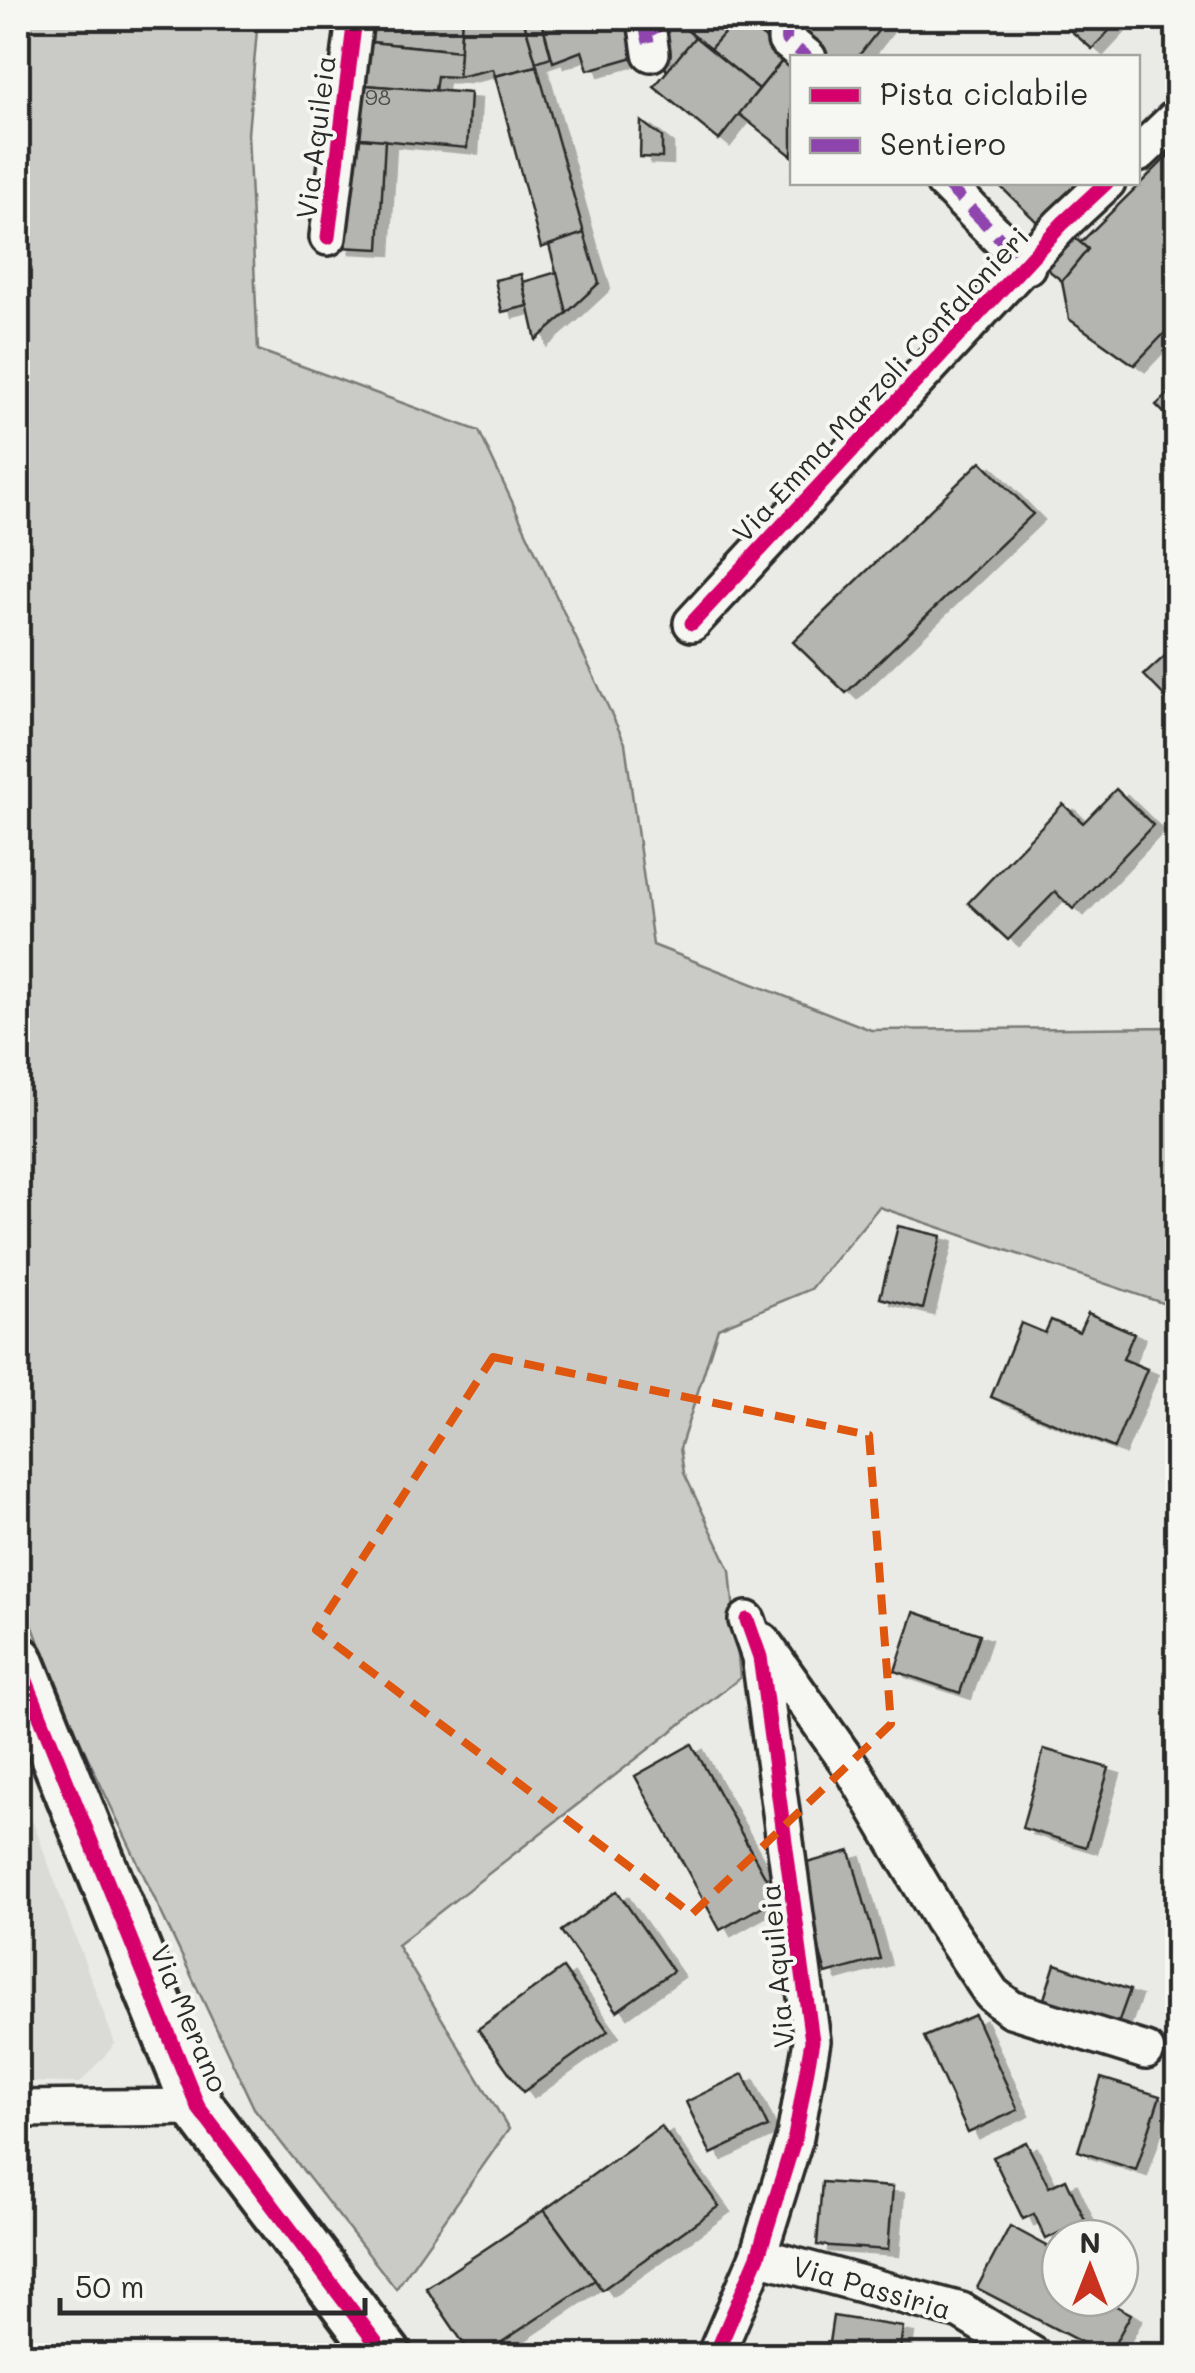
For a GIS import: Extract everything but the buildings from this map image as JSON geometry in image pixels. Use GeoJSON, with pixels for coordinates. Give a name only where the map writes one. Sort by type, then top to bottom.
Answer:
{"type":"FeatureCollection","features":[{"type":"Feature","properties":{"kind":"street"},"geometry":{"type":"LineString","coordinates":[[787,18],[786,40],[804,55]]}},
{"type":"Feature","properties":{"kind":"street","name":"Via Aquileia"},"geometry":{"type":"LineString","coordinates":[[328,237],[354,30]]}},
{"type":"Feature","properties":{"kind":"street"},"geometry":{"type":"LineString","coordinates":[[1140,152],[1178,116]]}},
{"type":"Feature","properties":{"kind":"street"},"geometry":{"type":"LineString","coordinates":[[947,185],[1027,266]]}},
{"type":"Feature","properties":{"kind":"street","name":"Via Emma Marzoli Confalonieri"},"geometry":{"type":"LineString","coordinates":[[692,622],[1062,224],[1104,185]]}},
{"type":"Feature","properties":{"kind":"street","name":"Via Aquileia"},"geometry":{"type":"LineString","coordinates":[[715,2356],[758,2256],[795,2137],[812,2041],[760,1657],[748,1620],[854,1771],[942,1920],[992,1994],[1011,2009],[1146,2052]]}},
{"type":"Feature","properties":{"kind":"street","name":"Via Merano"},"geometry":{"type":"LineString","coordinates":[[18,1661],[198,2107],[386,2356]]}},
{"type":"Feature","properties":{"kind":"street"},"geometry":{"type":"LineString","coordinates":[[18,2109],[198,2107]]}},
{"type":"Feature","properties":{"kind":"street","name":"Via Passiria"},"geometry":{"type":"LineString","coordinates":[[758,2256],[961,2311],[1034,2355]]}},
{"type":"Feature","properties":{"kind":"highlighted area"},"geometry":{"type":"Polygon","coordinates":[[[493,1357],[869,1435],[891,1724],[692,1914],[316,1630],[493,1357]]]}},
{"type":"Feature","properties":{"kind":"shaded area"},"geometry":{"type":"Polygon","coordinates":[[[18,18],[258,18],[248,134],[258,350],[479,431],[625,743],[653,945],[871,1030],[1177,1027],[1177,1308],[879,1207],[811,1289],[718,1328],[680,1448],[684,1473],[730,1570],[740,1678],[397,1945],[509,2129],[396,2289],[254,2108],[60,1699],[18,1587],[18,18]]]}},
{"type":"Feature","properties":{"kind":"shaded area"},"geometry":{"type":"Polygon","coordinates":[[[18,1782],[115,2044],[80,2083],[18,2082],[18,1782]]]}},
{"type":"Feature","properties":{"kind":"marked path"},"geometry":{"type":"LineString","coordinates":[[643,18],[651,53]]}},
{"type":"Feature","properties":{"kind":"marked path"},"geometry":{"type":"LineString","coordinates":[[787,18],[786,40],[804,55]]}},
{"type":"Feature","properties":{"kind":"marked path"},"geometry":{"type":"LineString","coordinates":[[649,31],[668,21]]}},
{"type":"Feature","properties":{"kind":"marked path"},"geometry":{"type":"LineString","coordinates":[[947,185],[1027,266]]}},
{"type":"Feature","properties":{"kind":"cycle path"},"geometry":{"type":"LineString","coordinates":[[328,237],[355,18]]}},
{"type":"Feature","properties":{"kind":"cycle path"},"geometry":{"type":"LineString","coordinates":[[692,623],[1062,224],[1104,185]]}},
{"type":"Feature","properties":{"kind":"cycle path"},"geometry":{"type":"LineString","coordinates":[[715,2356],[758,2256],[795,2137],[812,2041],[760,1657],[747,1620]]}},
{"type":"Feature","properties":{"kind":"cycle path"},"geometry":{"type":"LineString","coordinates":[[18,1661],[198,2107],[386,2356]]}}]}
